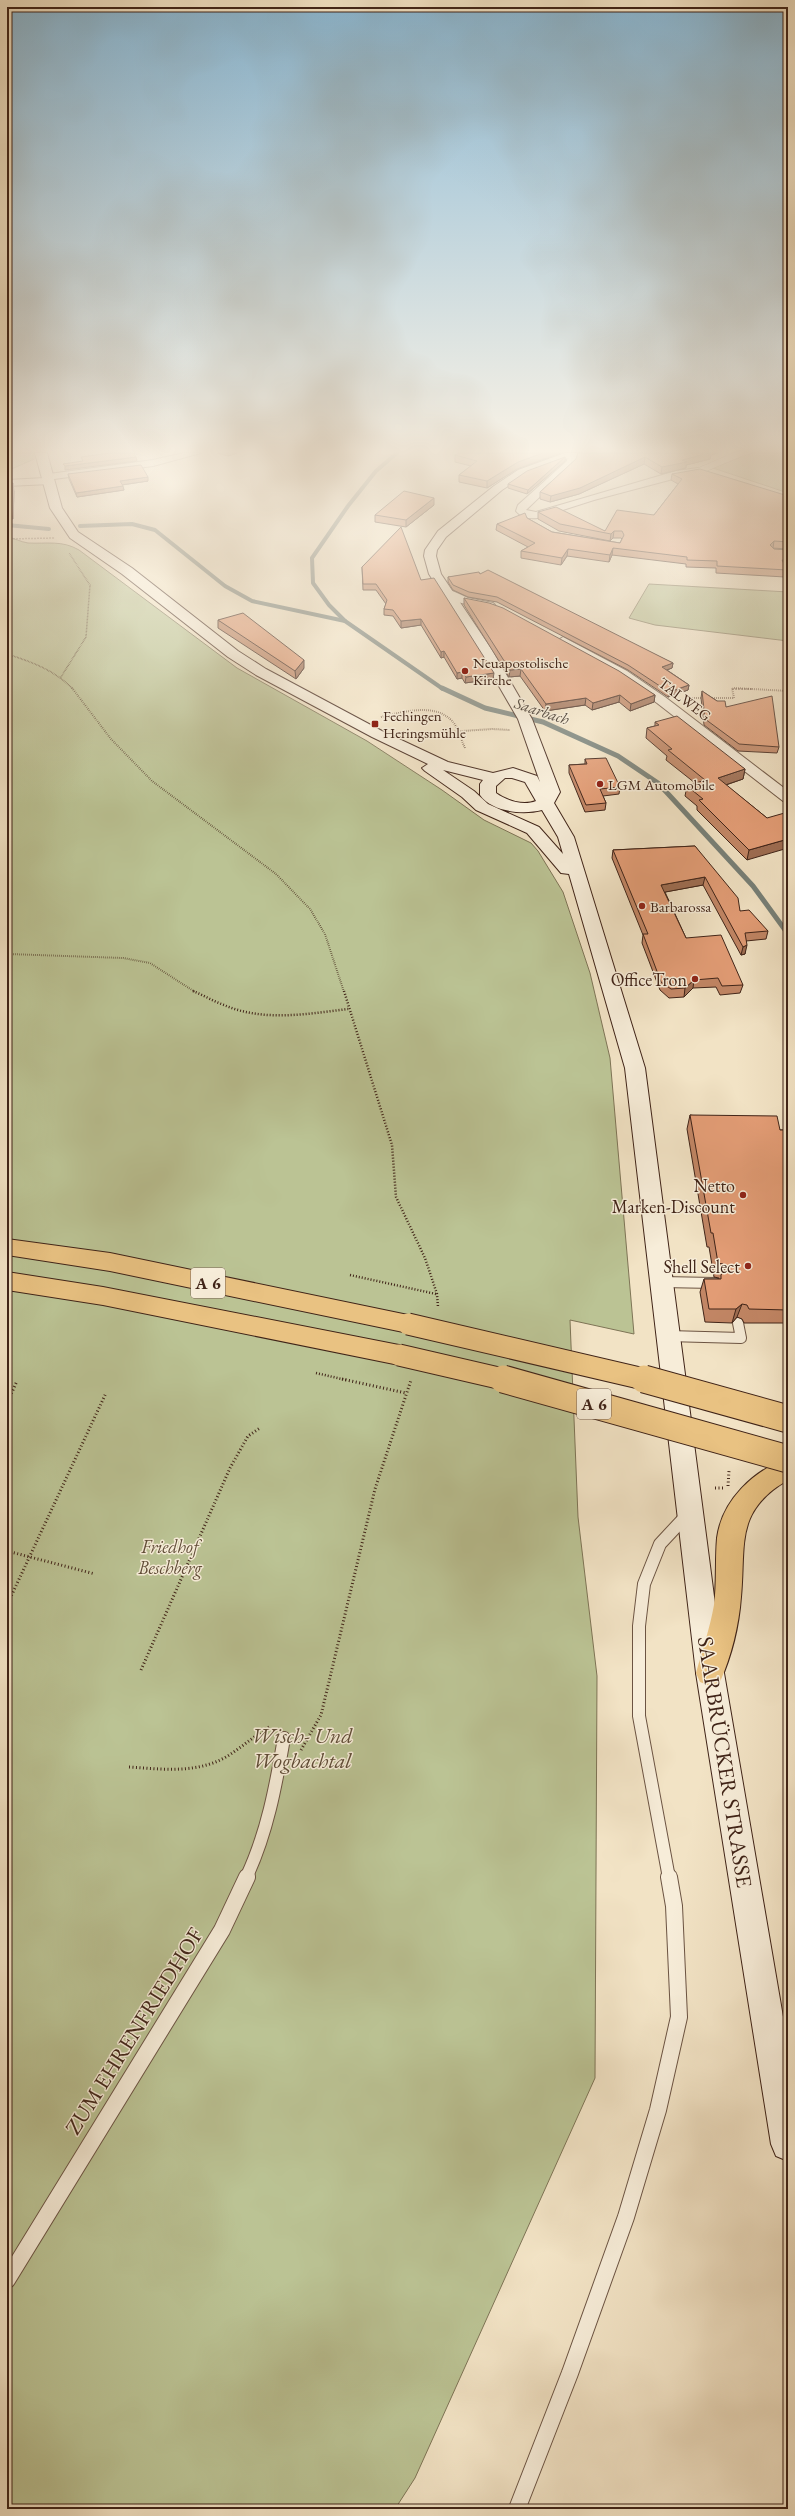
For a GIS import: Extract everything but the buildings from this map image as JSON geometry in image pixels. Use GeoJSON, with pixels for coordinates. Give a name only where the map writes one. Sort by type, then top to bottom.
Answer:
{"type":"FeatureCollection","features":[{"type":"Feature","properties":{"kind":"highway","name":"A 6"},"geometry":{"type":"LineString","coordinates":[[7,1247],[110,1262],[532,1351],[712,1396],[788,1419]]}},
{"type":"Feature","properties":{"kind":"highway","name":"A 6"},"geometry":{"type":"LineString","coordinates":[[7,1281],[103,1296],[399,1355],[526,1384],[788,1459]]}},
{"type":"Feature","properties":{"kind":"highway"},"geometry":{"type":"LineString","coordinates":[[674,1389],[788,1430]]}},
{"type":"Feature","properties":{"kind":"highway"},"geometry":{"type":"LineString","coordinates":[[679,1427],[788,1451]]}},
{"type":"Feature","properties":{"kind":"highway"},"geometry":{"type":"LineString","coordinates":[[710,1673],[728,1596],[728,1551],[738,1509],[746,1498],[777,1473],[788,1469]]}},
{"type":"Feature","properties":{"kind":"main road"},"geometry":{"type":"LineString","coordinates":[[126,570],[233,654],[262,672],[377,734],[442,765],[490,783]]}},
{"type":"Feature","properties":{"kind":"main road"},"geometry":{"type":"LineString","coordinates":[[434,570],[516,701],[533,736],[544,774],[551,786],[551,797],[544,803],[522,808],[509,807],[495,802],[488,795],[490,783]]}},
{"type":"Feature","properties":{"kind":"main road"},"geometry":{"type":"LineString","coordinates":[[377,734],[468,794],[482,807],[533,830],[566,869],[582,891]]}},
{"type":"Feature","properties":{"kind":"main road"},"geometry":{"type":"LineString","coordinates":[[423,763],[448,775],[490,783],[513,773],[524,760],[533,736]]}},
{"type":"Feature","properties":{"kind":"main road","name":"SAARBRÜCKER STRASSE"},"geometry":{"type":"LineString","coordinates":[[513,773],[531,779],[537,785],[544,803],[566,837],[635,1068],[710,1673],[788,2144]]}},
{"type":"Feature","properties":{"kind":"main road"},"geometry":{"type":"LineString","coordinates":[[522,808],[551,837],[566,869]]}},
{"type":"Feature","properties":{"kind":"street"},"geometry":{"type":"LineString","coordinates":[[446,591],[465,602],[492,605],[502,610]]}},
{"type":"Feature","properties":{"kind":"street","name":"TALWEG"},"geometry":{"type":"LineString","coordinates":[[554,636],[617,671],[661,700],[788,798]]}},
{"type":"Feature","properties":{"kind":"lane"},"geometry":{"type":"LineString","coordinates":[[661,1282],[715,1283]]}},
{"type":"Feature","properties":{"kind":"lane"},"geometry":{"type":"LineString","coordinates":[[668,1336],[741,1338],[738,1323]]}},
{"type":"Feature","properties":{"kind":"lane"},"geometry":{"type":"LineString","coordinates":[[517,2509],[570,2373],[626,2217],[658,2110],[679,2017],[674,1906],[639,1716],[639,1626],[644,1584],[660,1544],[689,1513]]}},
{"type":"Feature","properties":{"kind":"lane","name":"ZUM EHRENFRIEDHOF"},"geometry":{"type":"LineString","coordinates":[[7,2280],[222,1930],[253,1863],[274,1794],[284,1738]]}},
{"type":"Feature","properties":{"kind":"path"},"geometry":{"type":"LineString","coordinates":[[61,677],[86,637],[90,585],[81,570]]}},
{"type":"Feature","properties":{"kind":"path"},"geometry":{"type":"LineString","coordinates":[[7,654],[36,663],[61,677],[75,691],[111,739],[152,782],[276,874],[296,892],[310,909],[325,934],[392,1145],[396,1197],[425,1258],[437,1294],[438,1307],[435,1314]]}},
{"type":"Feature","properties":{"kind":"path"},"geometry":{"type":"LineString","coordinates":[[661,700],[684,698],[734,698],[732,688],[788,691]]}},
{"type":"Feature","properties":{"kind":"path"},"geometry":{"type":"LineString","coordinates":[[358,724],[403,712],[423,711],[446,716],[454,723],[465,748]]}},
{"type":"Feature","properties":{"kind":"path"},"geometry":{"type":"LineString","coordinates":[[411,733],[492,729],[511,730]]}},
{"type":"Feature","properties":{"kind":"path"},"geometry":{"type":"LineString","coordinates":[[7,954],[116,957],[150,963],[188,988],[226,1006],[258,1013],[288,1016],[348,1009]]}},
{"type":"Feature","properties":{"kind":"path"},"geometry":{"type":"LineString","coordinates":[[350,1274],[437,1294]]}},
{"type":"Feature","properties":{"kind":"path"},"geometry":{"type":"LineString","coordinates":[[316,1373],[406,1393]]}},
{"type":"Feature","properties":{"kind":"path"},"geometry":{"type":"LineString","coordinates":[[298,1754],[320,1715],[375,1489],[411,1379]]}},
{"type":"Feature","properties":{"kind":"path"},"geometry":{"type":"LineString","coordinates":[[7,1403],[17,1381]]}},
{"type":"Feature","properties":{"kind":"path"},"geometry":{"type":"LineString","coordinates":[[7,1605],[106,1393]]}},
{"type":"Feature","properties":{"kind":"path"},"geometry":{"type":"LineString","coordinates":[[141,1670],[230,1468],[248,1436],[260,1428]]}},
{"type":"Feature","properties":{"kind":"path"},"geometry":{"type":"LineString","coordinates":[[727,1489],[729,1471]]}},
{"type":"Feature","properties":{"kind":"path"},"geometry":{"type":"LineString","coordinates":[[7,1551],[95,1574]]}},
{"type":"Feature","properties":{"kind":"path"},"geometry":{"type":"LineString","coordinates":[[129,1767],[177,1770],[196,1768],[218,1761],[256,1733],[276,1724]]}},
{"type":"Feature","properties":{"kind":"green space","name":"Wisch- Und Wogbachtal"},"geometry":{"type":"Polygon","coordinates":[[[7,570],[106,570],[237,668],[367,741],[442,790],[484,820],[531,843],[538,851],[563,892],[590,973],[610,1058],[634,1334],[570,1320],[578,1517],[597,1676],[595,2078],[415,2478],[395,2509],[7,2509],[7,570]]]}},
{"type":"Feature","properties":{"kind":"green space"},"geometry":{"type":"Polygon","coordinates":[[[649,584],[788,592],[788,641],[655,625],[629,618],[649,584]]]}},
{"type":"Feature","properties":{"kind":"waterway"},"geometry":{"type":"LineString","coordinates":[[206,570],[225,586],[252,601],[345,621]]}},
{"type":"Feature","properties":{"kind":"waterway","name":"Saarbach"},"geometry":{"type":"LineString","coordinates":[[312,570],[313,583],[329,605],[345,621]]}},
{"type":"Feature","properties":{"kind":"waterway","name":"Saarbach"},"geometry":{"type":"LineString","coordinates":[[345,621],[443,689]]}},
{"type":"Feature","properties":{"kind":"waterway","name":"Saarbach"},"geometry":{"type":"LineString","coordinates":[[442,688],[485,708],[543,722],[618,756],[658,783],[753,886],[788,934]]}},
{"type":"Feature","properties":{"kind":"place","name":"Neuapostolische Kirche"},"geometry":{"type":"Point","coordinates":[465,671]}},
{"type":"Feature","properties":{"kind":"place","name":"Fechingen Heringsmühle"},"geometry":{"type":"Point","coordinates":[375,724]}},
{"type":"Feature","properties":{"kind":"place","name":"LGM Automobile"},"geometry":{"type":"Point","coordinates":[600,784]}},
{"type":"Feature","properties":{"kind":"place","name":"Barbarossa"},"geometry":{"type":"Point","coordinates":[642,906]}},
{"type":"Feature","properties":{"kind":"place","name":"OfficeTron"},"geometry":{"type":"Point","coordinates":[695,979]}},
{"type":"Feature","properties":{"kind":"place","name":"Netto Marken-Discount"},"geometry":{"type":"Point","coordinates":[743,1195]}},
{"type":"Feature","properties":{"kind":"place","name":"Shell Select"},"geometry":{"type":"Point","coordinates":[748,1266]}},
{"type":"Feature","properties":{"kind":"park label","name":"Friedhof Beschberg"},"geometry":{"type":"Point","coordinates":[170,1556]}}]}
